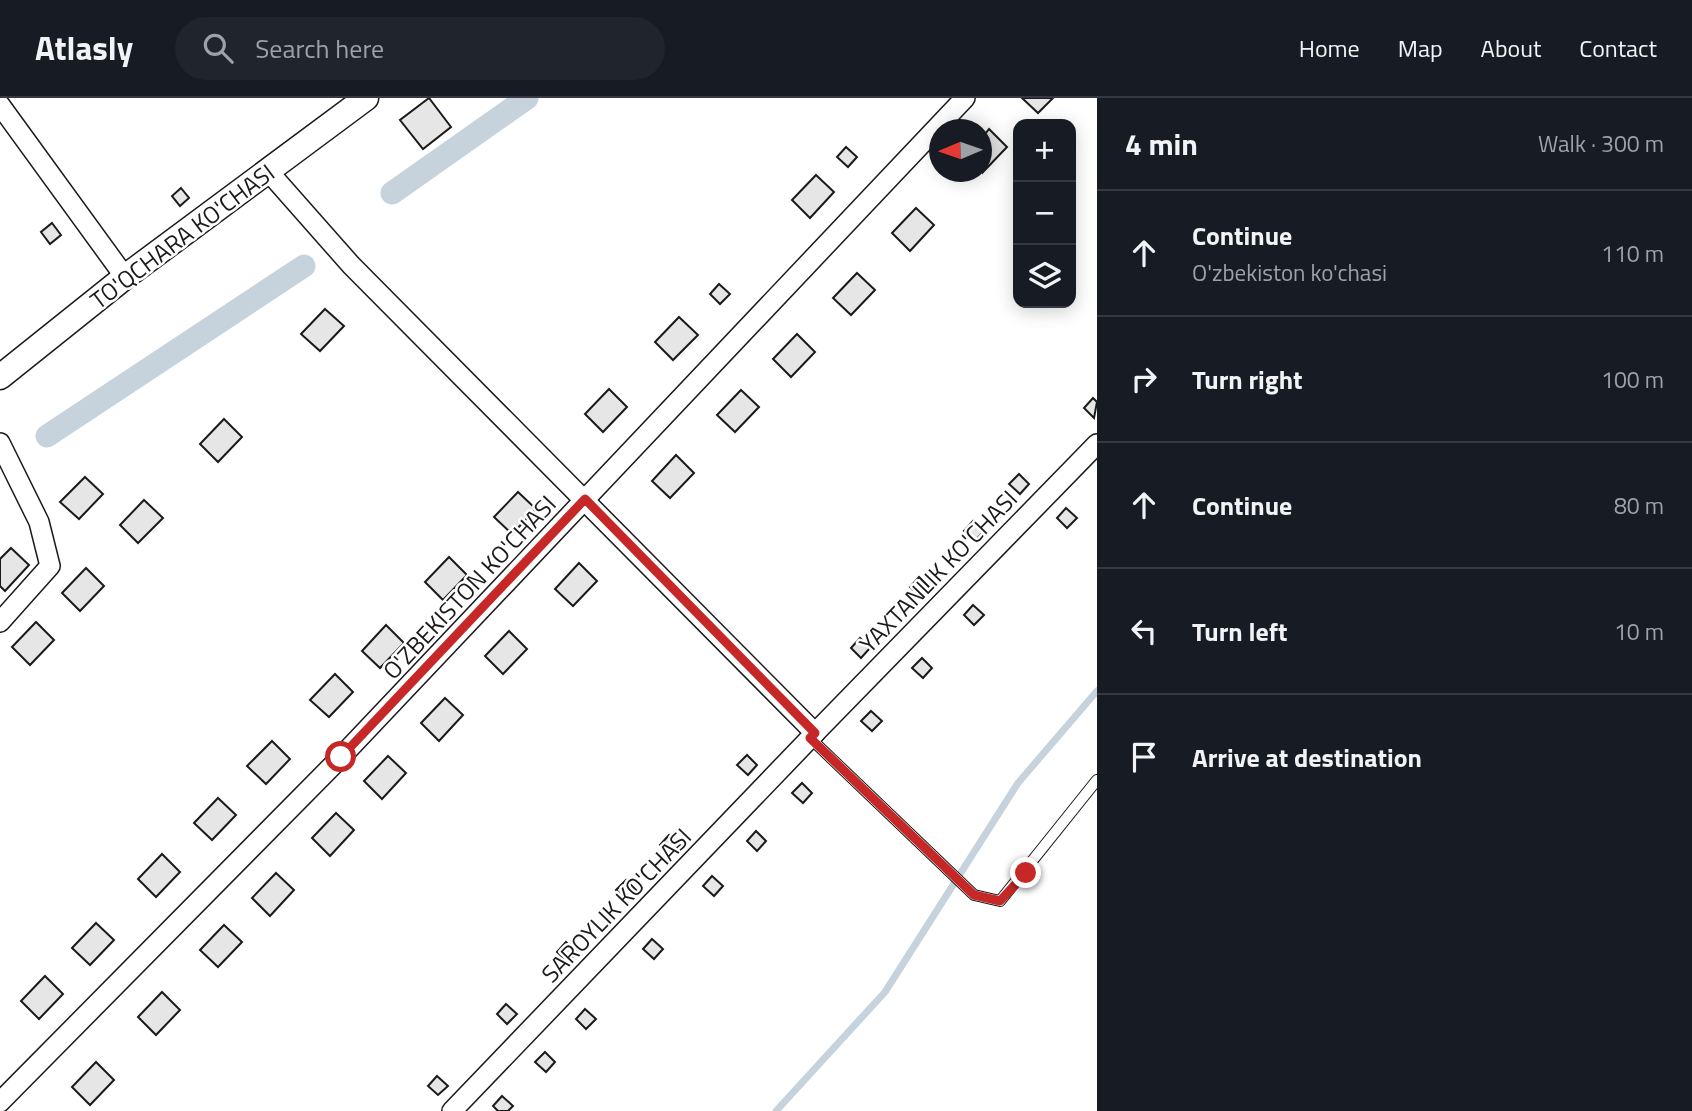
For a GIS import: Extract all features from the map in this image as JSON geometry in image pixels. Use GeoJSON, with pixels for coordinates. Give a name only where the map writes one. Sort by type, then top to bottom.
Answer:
{"type":"FeatureCollection","features":[{"type":"Feature","properties":{"kind":"street","name":"TO'QCHARA KO'CHASI"},"geometry":{"type":"LineString","coordinates":[[0,377],[125,277],[366,98]]}},
{"type":"Feature","properties":{"kind":"street","name":"O'ZBEKISTON KO'CHASI"},"geometry":{"type":"LineString","coordinates":[[0,1102],[331,767],[965,98]]}},
{"type":"Feature","properties":{"kind":"street"},"geometry":{"type":"LineString","coordinates":[[0,105],[125,277]]}},
{"type":"Feature","properties":{"kind":"street"},"geometry":{"type":"LineString","coordinates":[[268,171],[351,265],[585,499],[812,735]]}},
{"type":"Feature","properties":{"kind":"street"},"geometry":{"type":"LineString","coordinates":[[0,443],[39,522],[50,566],[0,622]]}},
{"type":"Feature","properties":{"kind":"street","name":"YAXTANLIK KO'CHASI"},"geometry":{"type":"LineString","coordinates":[[812,735],[1097,444]]}},
{"type":"Feature","properties":{"kind":"street","name":"SAROYLIK KO'CHASI"},"geometry":{"type":"LineString","coordinates":[[452,1111],[812,735]]}},
{"type":"Feature","properties":{"kind":"lane"},"geometry":{"type":"LineString","coordinates":[[812,735],[974,895],[1000,901],[1097,780]]}},
{"type":"Feature","properties":{"kind":"building"},"geometry":{"type":"Polygon","coordinates":[[[429,98],[451,127],[423,149],[400,120],[429,98]]]}},
{"type":"Feature","properties":{"kind":"building"},"geometry":{"type":"Polygon","coordinates":[[[1022,98],[1053,98],[1038,113],[1022,98]]]}},
{"type":"Feature","properties":{"kind":"building"},"geometry":{"type":"Polygon","coordinates":[[[992,132],[1007,147],[992,163],[992,132]]]}},
{"type":"Feature","properties":{"kind":"building"},"geometry":{"type":"Polygon","coordinates":[[[846,147],[857,157],[848,167],[837,157],[846,147]]]}},
{"type":"Feature","properties":{"kind":"building"},"geometry":{"type":"Polygon","coordinates":[[[816,175],[834,192],[810,218],[792,200],[816,175]]]}},
{"type":"Feature","properties":{"kind":"building"},"geometry":{"type":"Polygon","coordinates":[[[181,188],[189,198],[180,206],[172,196],[181,188]]]}},
{"type":"Feature","properties":{"kind":"building"},"geometry":{"type":"Polygon","coordinates":[[[916,208],[934,225],[910,251],[892,233],[916,208]]]}},
{"type":"Feature","properties":{"kind":"building"},"geometry":{"type":"Polygon","coordinates":[[[52,223],[61,235],[50,244],[41,232],[52,223]]]}},
{"type":"Feature","properties":{"kind":"building"},"geometry":{"type":"Polygon","coordinates":[[[857,273],[875,290],[851,315],[833,298],[857,273]]]}},
{"type":"Feature","properties":{"kind":"building"},"geometry":{"type":"Polygon","coordinates":[[[719,284],[730,294],[720,304],[710,294],[719,284]]]}},
{"type":"Feature","properties":{"kind":"building"},"geometry":{"type":"Polygon","coordinates":[[[325,309],[344,326],[320,351],[301,334],[325,309]]]}},
{"type":"Feature","properties":{"kind":"building"},"geometry":{"type":"Polygon","coordinates":[[[679,317],[698,335],[673,360],[655,342],[679,317]]]}},
{"type":"Feature","properties":{"kind":"building"},"geometry":{"type":"Polygon","coordinates":[[[797,334],[815,352],[791,377],[773,359],[797,334]]]}},
{"type":"Feature","properties":{"kind":"building"},"geometry":{"type":"Polygon","coordinates":[[[609,389],[627,407],[603,432],[585,414],[609,389]]]}},
{"type":"Feature","properties":{"kind":"building"},"geometry":{"type":"Polygon","coordinates":[[[741,390],[759,407],[735,432],[717,415],[741,390]]]}},
{"type":"Feature","properties":{"kind":"building"},"geometry":{"type":"Polygon","coordinates":[[[1093,398],[1097,402],[1094,418],[1084,408],[1093,398]]]}},
{"type":"Feature","properties":{"kind":"building"},"geometry":{"type":"Polygon","coordinates":[[[224,419],[242,437],[218,462],[200,444],[224,419]]]}},
{"type":"Feature","properties":{"kind":"building"},"geometry":{"type":"Polygon","coordinates":[[[676,455],[694,473],[670,498],[652,481],[676,455]]]}},
{"type":"Feature","properties":{"kind":"building"},"geometry":{"type":"Polygon","coordinates":[[[1019,474],[1029,484],[1020,494],[1009,484],[1019,474]]]}},
{"type":"Feature","properties":{"kind":"building"},"geometry":{"type":"Polygon","coordinates":[[[85,477],[103,494],[79,519],[60,502],[85,477]]]}},
{"type":"Feature","properties":{"kind":"building"},"geometry":{"type":"Polygon","coordinates":[[[518,492],[536,509],[512,534],[494,517],[518,492]]]}},
{"type":"Feature","properties":{"kind":"building"},"geometry":{"type":"Polygon","coordinates":[[[144,500],[163,518],[138,543],[120,525],[144,500]]]}},
{"type":"Feature","properties":{"kind":"building"},"geometry":{"type":"Polygon","coordinates":[[[1066,508],[1077,518],[1067,528],[1057,518],[1066,508]]]}},
{"type":"Feature","properties":{"kind":"building"},"geometry":{"type":"Polygon","coordinates":[[[973,521],[984,531],[975,541],[964,531],[973,521]]]}},
{"type":"Feature","properties":{"kind":"building"},"geometry":{"type":"Polygon","coordinates":[[[11,548],[29,565],[5,591],[0,586],[0,559],[11,548]]]}},
{"type":"Feature","properties":{"kind":"building"},"geometry":{"type":"Polygon","coordinates":[[[449,557],[467,575],[443,600],[425,582],[449,557]]]}},
{"type":"Feature","properties":{"kind":"building"},"geometry":{"type":"Polygon","coordinates":[[[579,563],[597,581],[573,606],[555,589],[579,563]]]}},
{"type":"Feature","properties":{"kind":"building"},"geometry":{"type":"Polygon","coordinates":[[[86,568],[104,586],[80,611],[62,593],[86,568]]]}},
{"type":"Feature","properties":{"kind":"building"},"geometry":{"type":"Polygon","coordinates":[[[919,577],[930,588],[920,597],[910,587],[919,577]]]}},
{"type":"Feature","properties":{"kind":"building"},"geometry":{"type":"Polygon","coordinates":[[[973,605],[984,615],[974,625],[964,615],[973,605]]]}},
{"type":"Feature","properties":{"kind":"building"},"geometry":{"type":"Polygon","coordinates":[[[36,622],[54,640],[30,665],[12,647],[36,622]]]}},
{"type":"Feature","properties":{"kind":"building"},"geometry":{"type":"Polygon","coordinates":[[[386,625],[404,643],[380,668],[362,651],[386,625]]]}},
{"type":"Feature","properties":{"kind":"building"},"geometry":{"type":"Polygon","coordinates":[[[509,631],[527,649],[503,674],[485,656],[509,631]]]}},
{"type":"Feature","properties":{"kind":"building"},"geometry":{"type":"Polygon","coordinates":[[[860,638],[870,648],[861,658],[851,648],[860,638]]]}},
{"type":"Feature","properties":{"kind":"building"},"geometry":{"type":"Polygon","coordinates":[[[922,658],[932,668],[923,678],[912,668],[922,658]]]}},
{"type":"Feature","properties":{"kind":"building"},"geometry":{"type":"Polygon","coordinates":[[[335,674],[353,692],[329,717],[310,700],[335,674]]]}},
{"type":"Feature","properties":{"kind":"building"},"geometry":{"type":"Polygon","coordinates":[[[445,698],[463,715],[439,741],[421,723],[445,698]]]}},
{"type":"Feature","properties":{"kind":"building"},"geometry":{"type":"Polygon","coordinates":[[[871,711],[882,721],[872,731],[861,721],[871,711]]]}},
{"type":"Feature","properties":{"kind":"building"},"geometry":{"type":"Polygon","coordinates":[[[272,741],[290,759],[266,784],[247,766],[272,741]]]}},
{"type":"Feature","properties":{"kind":"building"},"geometry":{"type":"Polygon","coordinates":[[[747,755],[757,765],[748,775],[737,765],[747,755]]]}},
{"type":"Feature","properties":{"kind":"building"},"geometry":{"type":"Polygon","coordinates":[[[388,756],[406,773],[382,799],[364,781],[388,756]]]}},
{"type":"Feature","properties":{"kind":"building"},"geometry":{"type":"Polygon","coordinates":[[[802,783],[812,793],[803,803],[792,793],[802,783]]]}},
{"type":"Feature","properties":{"kind":"building"},"geometry":{"type":"Polygon","coordinates":[[[218,798],[236,815],[212,840],[194,823],[218,798]]]}},
{"type":"Feature","properties":{"kind":"building"},"geometry":{"type":"Polygon","coordinates":[[[336,813],[354,830],[330,856],[312,838],[336,813]]]}},
{"type":"Feature","properties":{"kind":"building"},"geometry":{"type":"Polygon","coordinates":[[[756,831],[766,841],[757,851],[747,841],[756,831]]]}},
{"type":"Feature","properties":{"kind":"building"},"geometry":{"type":"Polygon","coordinates":[[[669,835],[680,845],[671,855],[660,845],[669,835]]]}},
{"type":"Feature","properties":{"kind":"building"},"geometry":{"type":"Polygon","coordinates":[[[162,854],[180,872],[156,897],[138,879],[162,854]]]}},
{"type":"Feature","properties":{"kind":"building"},"geometry":{"type":"Polygon","coordinates":[[[276,873],[294,890],[270,916],[252,898],[276,873]]]}},
{"type":"Feature","properties":{"kind":"building"},"geometry":{"type":"Polygon","coordinates":[[[712,876],[723,886],[714,896],[703,886],[712,876]]]}},
{"type":"Feature","properties":{"kind":"building"},"geometry":{"type":"Polygon","coordinates":[[[626,880],[637,891],[627,900],[616,890],[626,880]]]}},
{"type":"Feature","properties":{"kind":"building"},"geometry":{"type":"Polygon","coordinates":[[[96,923],[114,940],[90,965],[72,948],[96,923]]]}},
{"type":"Feature","properties":{"kind":"building"},"geometry":{"type":"Polygon","coordinates":[[[224,925],[242,942],[218,967],[200,950],[224,925]]]}},
{"type":"Feature","properties":{"kind":"building"},"geometry":{"type":"Polygon","coordinates":[[[652,939],[663,949],[654,959],[643,949],[652,939]]]}},
{"type":"Feature","properties":{"kind":"building"},"geometry":{"type":"Polygon","coordinates":[[[566,942],[577,952],[568,962],[557,952],[566,942]]]}},
{"type":"Feature","properties":{"kind":"building"},"geometry":{"type":"Polygon","coordinates":[[[45,976],[63,994],[39,1019],[21,1001],[45,976]]]}},
{"type":"Feature","properties":{"kind":"building"},"geometry":{"type":"Polygon","coordinates":[[[162,992],[180,1010],[156,1035],[138,1017],[162,992]]]}},
{"type":"Feature","properties":{"kind":"building"},"geometry":{"type":"Polygon","coordinates":[[[506,1004],[517,1014],[507,1024],[497,1014],[506,1004]]]}},
{"type":"Feature","properties":{"kind":"building"},"geometry":{"type":"Polygon","coordinates":[[[585,1009],[596,1019],[586,1029],[576,1019],[585,1009]]]}},
{"type":"Feature","properties":{"kind":"building"},"geometry":{"type":"Polygon","coordinates":[[[545,1052],[555,1062],[546,1072],[535,1062],[545,1052]]]}},
{"type":"Feature","properties":{"kind":"building"},"geometry":{"type":"Polygon","coordinates":[[[96,1062],[114,1080],[90,1105],[72,1087],[96,1062]]]}},
{"type":"Feature","properties":{"kind":"building"},"geometry":{"type":"Polygon","coordinates":[[[437,1076],[448,1086],[438,1095],[428,1086],[437,1076]]]}},
{"type":"Feature","properties":{"kind":"building"},"geometry":{"type":"Polygon","coordinates":[[[502,1096],[513,1106],[508,1111],[498,1111],[493,1106],[502,1096]]]}},
{"type":"Feature","properties":{"kind":"waterway"},"geometry":{"type":"LineString","coordinates":[[392,193],[527,98]]}},
{"type":"Feature","properties":{"kind":"waterway"},"geometry":{"type":"LineString","coordinates":[[47,436],[304,266]]}},
{"type":"Feature","properties":{"kind":"waterway"},"geometry":{"type":"LineString","coordinates":[[776,1111],[885,992],[1018,783],[1097,691]]}},
{"type":"Feature","properties":{"kind":"route"},"geometry":{"type":"LineString","coordinates":[[341,757],[585,499],[815,733],[810,738],[974,895],[1000,901],[1026,873]]}}]}
